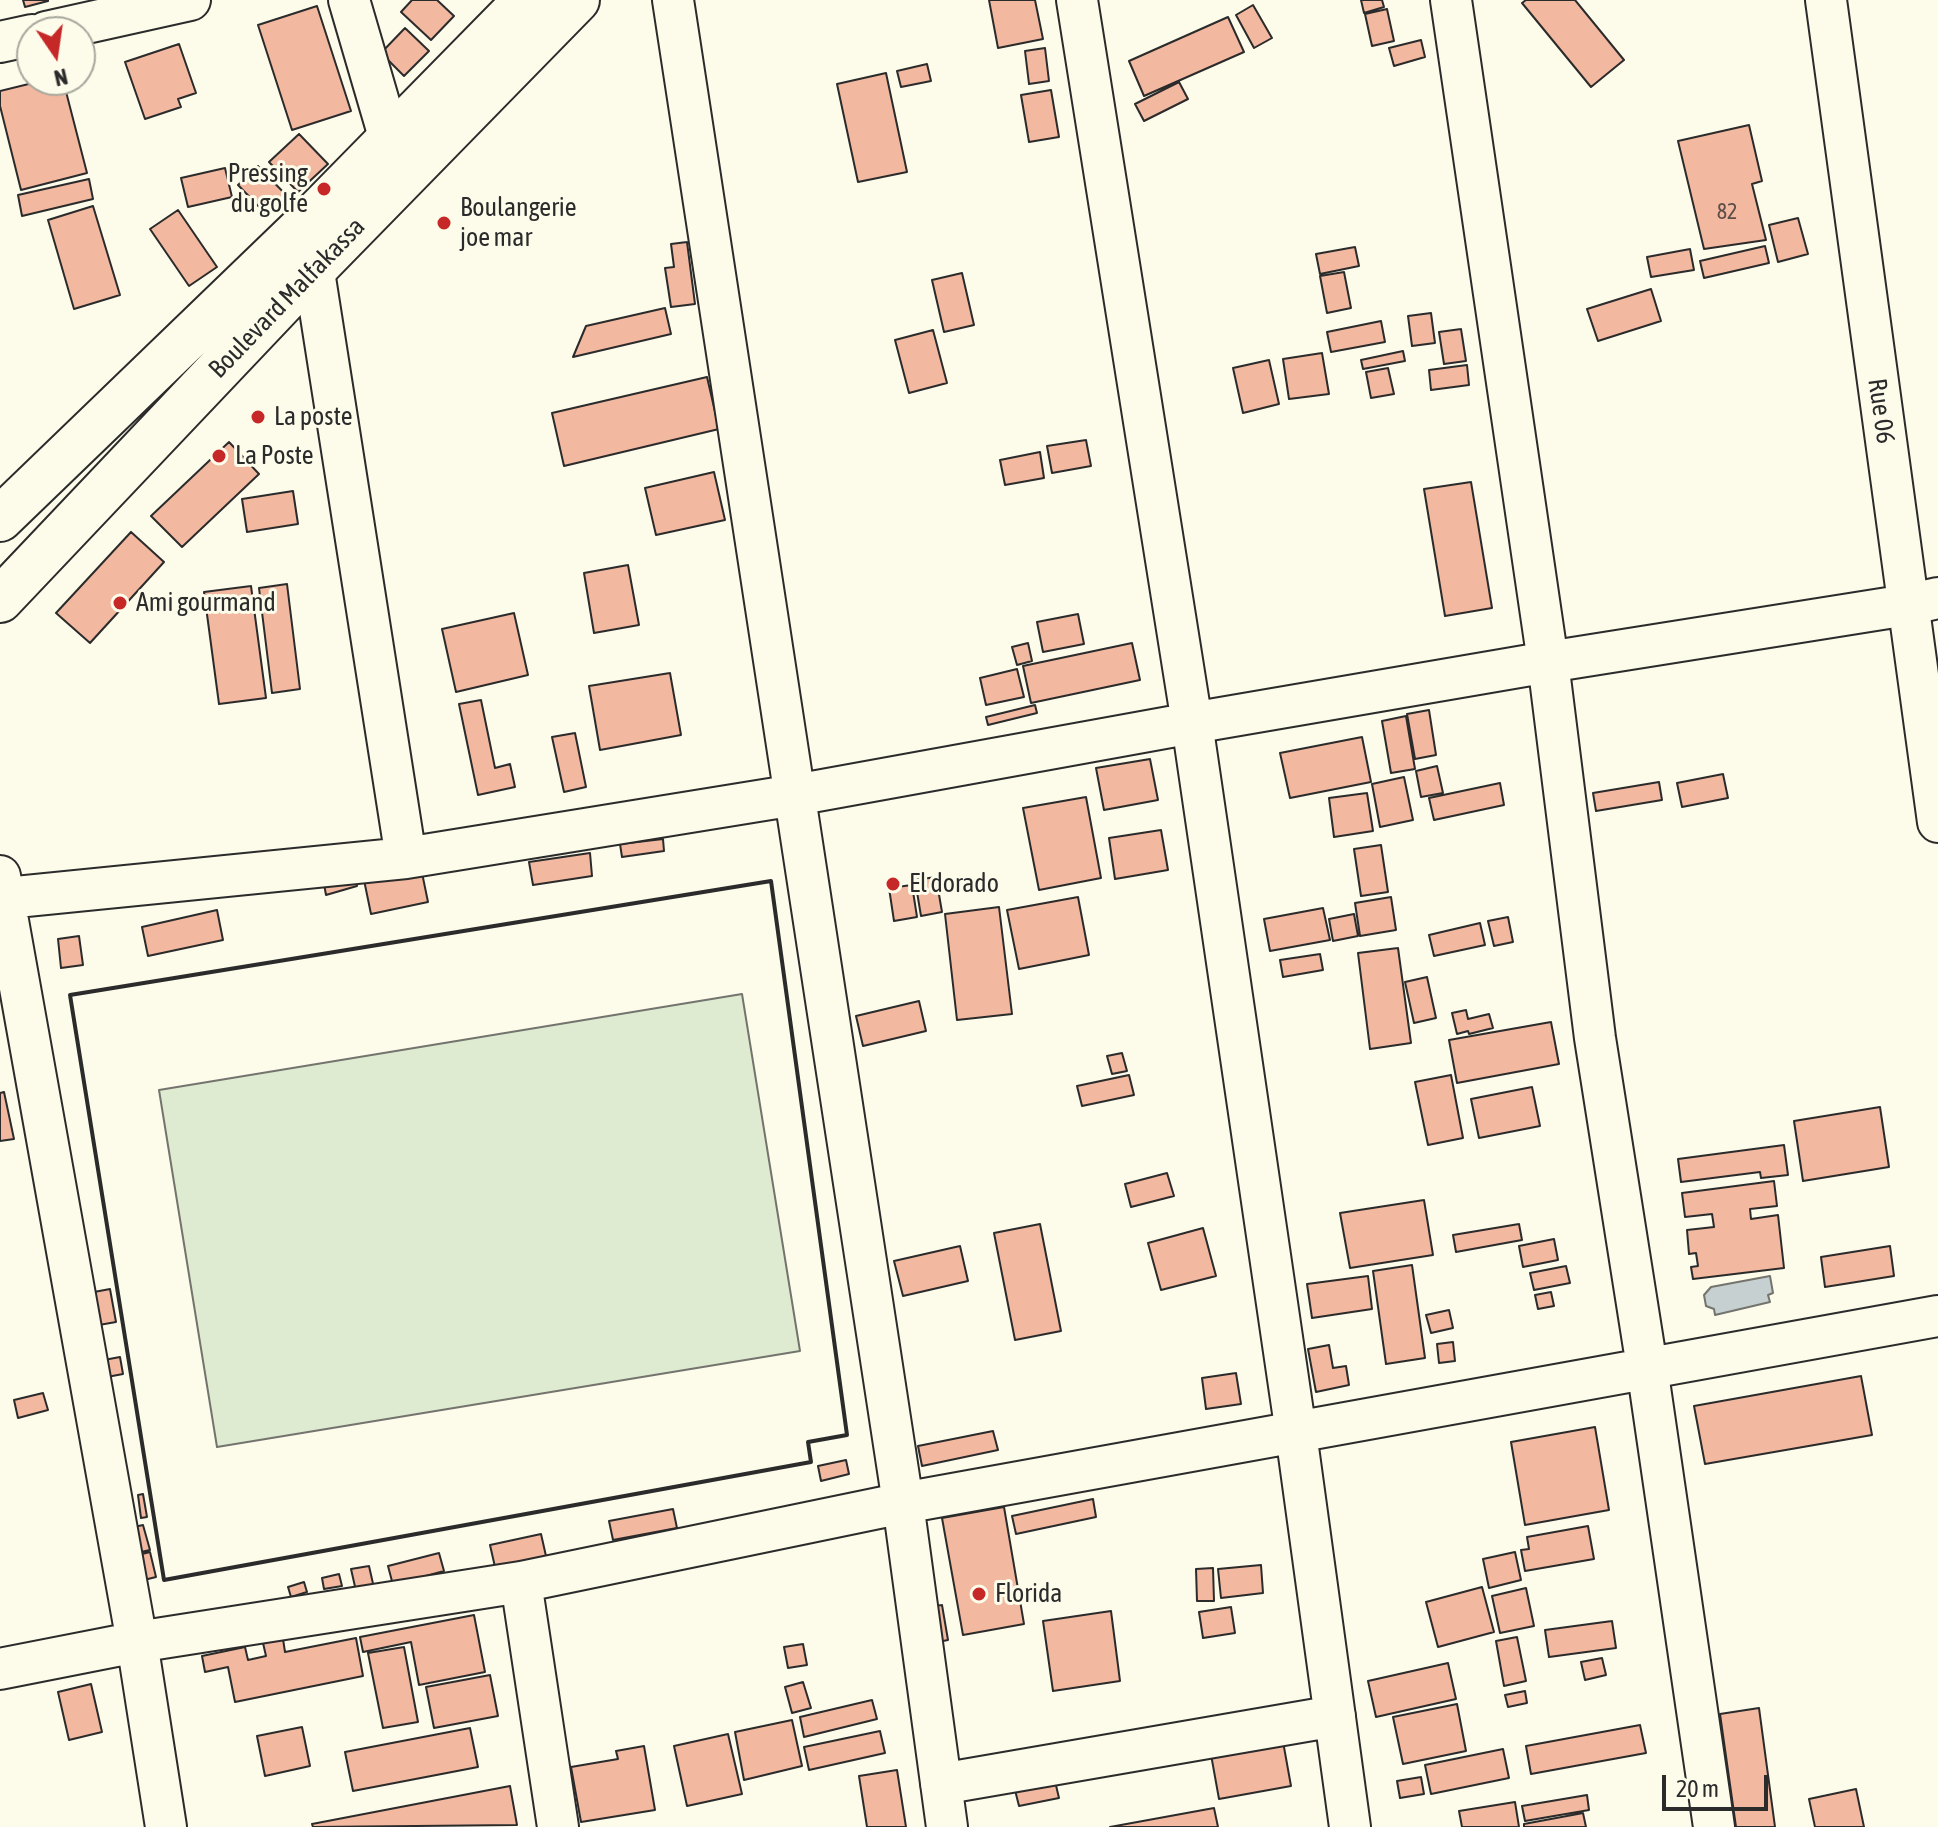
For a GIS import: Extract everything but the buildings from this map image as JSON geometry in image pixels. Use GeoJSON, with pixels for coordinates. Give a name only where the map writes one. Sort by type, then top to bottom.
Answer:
{"type":"FeatureCollection","features":[{"type":"Feature","properties":{"kind":"main road","name":"Boulevard Malfakassa"},"geometry":{"type":"LineString","coordinates":[[0,519],[307,223],[526,0]]}},
{"type":"Feature","properties":{"kind":"main road","name":"Boulevard Malfakassa"},"geometry":{"type":"LineString","coordinates":[[0,600],[312,271],[577,0]]}},
{"type":"Feature","properties":{"kind":"street"},"geometry":{"type":"LineString","coordinates":[[96,21],[190,0]]}},
{"type":"Feature","properties":{"kind":"street"},"geometry":{"type":"LineString","coordinates":[[349,0],[390,140]]}},
{"type":"Feature","properties":{"kind":"street"},"geometry":{"type":"LineString","coordinates":[[673,0],[903,1503],[947,1827]]}},
{"type":"Feature","properties":{"kind":"street"},"geometry":{"type":"LineString","coordinates":[[1077,0],[1192,723],[1350,1827]]}},
{"type":"Feature","properties":{"kind":"street"},"geometry":{"type":"LineString","coordinates":[[1451,0],[1548,662],[1595,1038],[1714,1827]]}},
{"type":"Feature","properties":{"kind":"street","name":"Rue 06"},"geometry":{"type":"LineString","coordinates":[[1826,0],[1923,602],[1938,822]]}},
{"type":"Feature","properties":{"kind":"street"},"geometry":{"type":"LineString","coordinates":[[307,223],[312,271],[406,858]]}},
{"type":"Feature","properties":{"kind":"street"},"geometry":{"type":"LineString","coordinates":[[166,1827],[137,1642],[3,887],[406,858],[795,795],[1548,662],[1923,602]]}},
{"type":"Feature","properties":{"kind":"street"},"geometry":{"type":"LineString","coordinates":[[0,1669],[137,1642],[521,1582],[903,1503],[1938,1316]]}},
{"type":"Feature","properties":{"kind":"street"},"geometry":{"type":"LineString","coordinates":[[521,1582],[558,1827]]}},
{"type":"Feature","properties":{"kind":"street"},"geometry":{"type":"LineString","coordinates":[[941,1784],[1335,1716]]}},
{"type":"Feature","properties":{"kind":"green space"},"geometry":{"type":"Polygon","coordinates":[[[742,994],[800,1351],[217,1447],[159,1090],[742,994]]]}},
{"type":"Feature","properties":{"kind":"shaded area"},"geometry":{"type":"Polygon","coordinates":[[[1770,1276],[1773,1293],[1768,1295],[1770,1302],[1715,1315],[1714,1309],[1706,1306],[1704,1295],[1711,1287],[1770,1276]]]}},
{"type":"Feature","properties":{"kind":"wall"},"geometry":{"type":"LineString","coordinates":[[771,881],[847,1435],[808,1442],[811,1462],[164,1580],[70,995],[771,881]]}},
{"type":"Feature","properties":{"kind":"place","name":"Pressing du golfe"},"geometry":{"type":"Point","coordinates":[324,189]}},
{"type":"Feature","properties":{"kind":"place","name":"Boulangerie joe mar"},"geometry":{"type":"Point","coordinates":[444,223]}},
{"type":"Feature","properties":{"kind":"place","name":"La poste"},"geometry":{"type":"Point","coordinates":[258,417]}},
{"type":"Feature","properties":{"kind":"place","name":"La Poste"},"geometry":{"type":"Point","coordinates":[219,456]}},
{"type":"Feature","properties":{"kind":"place","name":"Ami gourmand"},"geometry":{"type":"Point","coordinates":[120,603]}},
{"type":"Feature","properties":{"kind":"place","name":"El dorado"},"geometry":{"type":"Point","coordinates":[893,884]}},
{"type":"Feature","properties":{"kind":"place","name":"Florida"},"geometry":{"type":"Point","coordinates":[979,1594]}}]}
